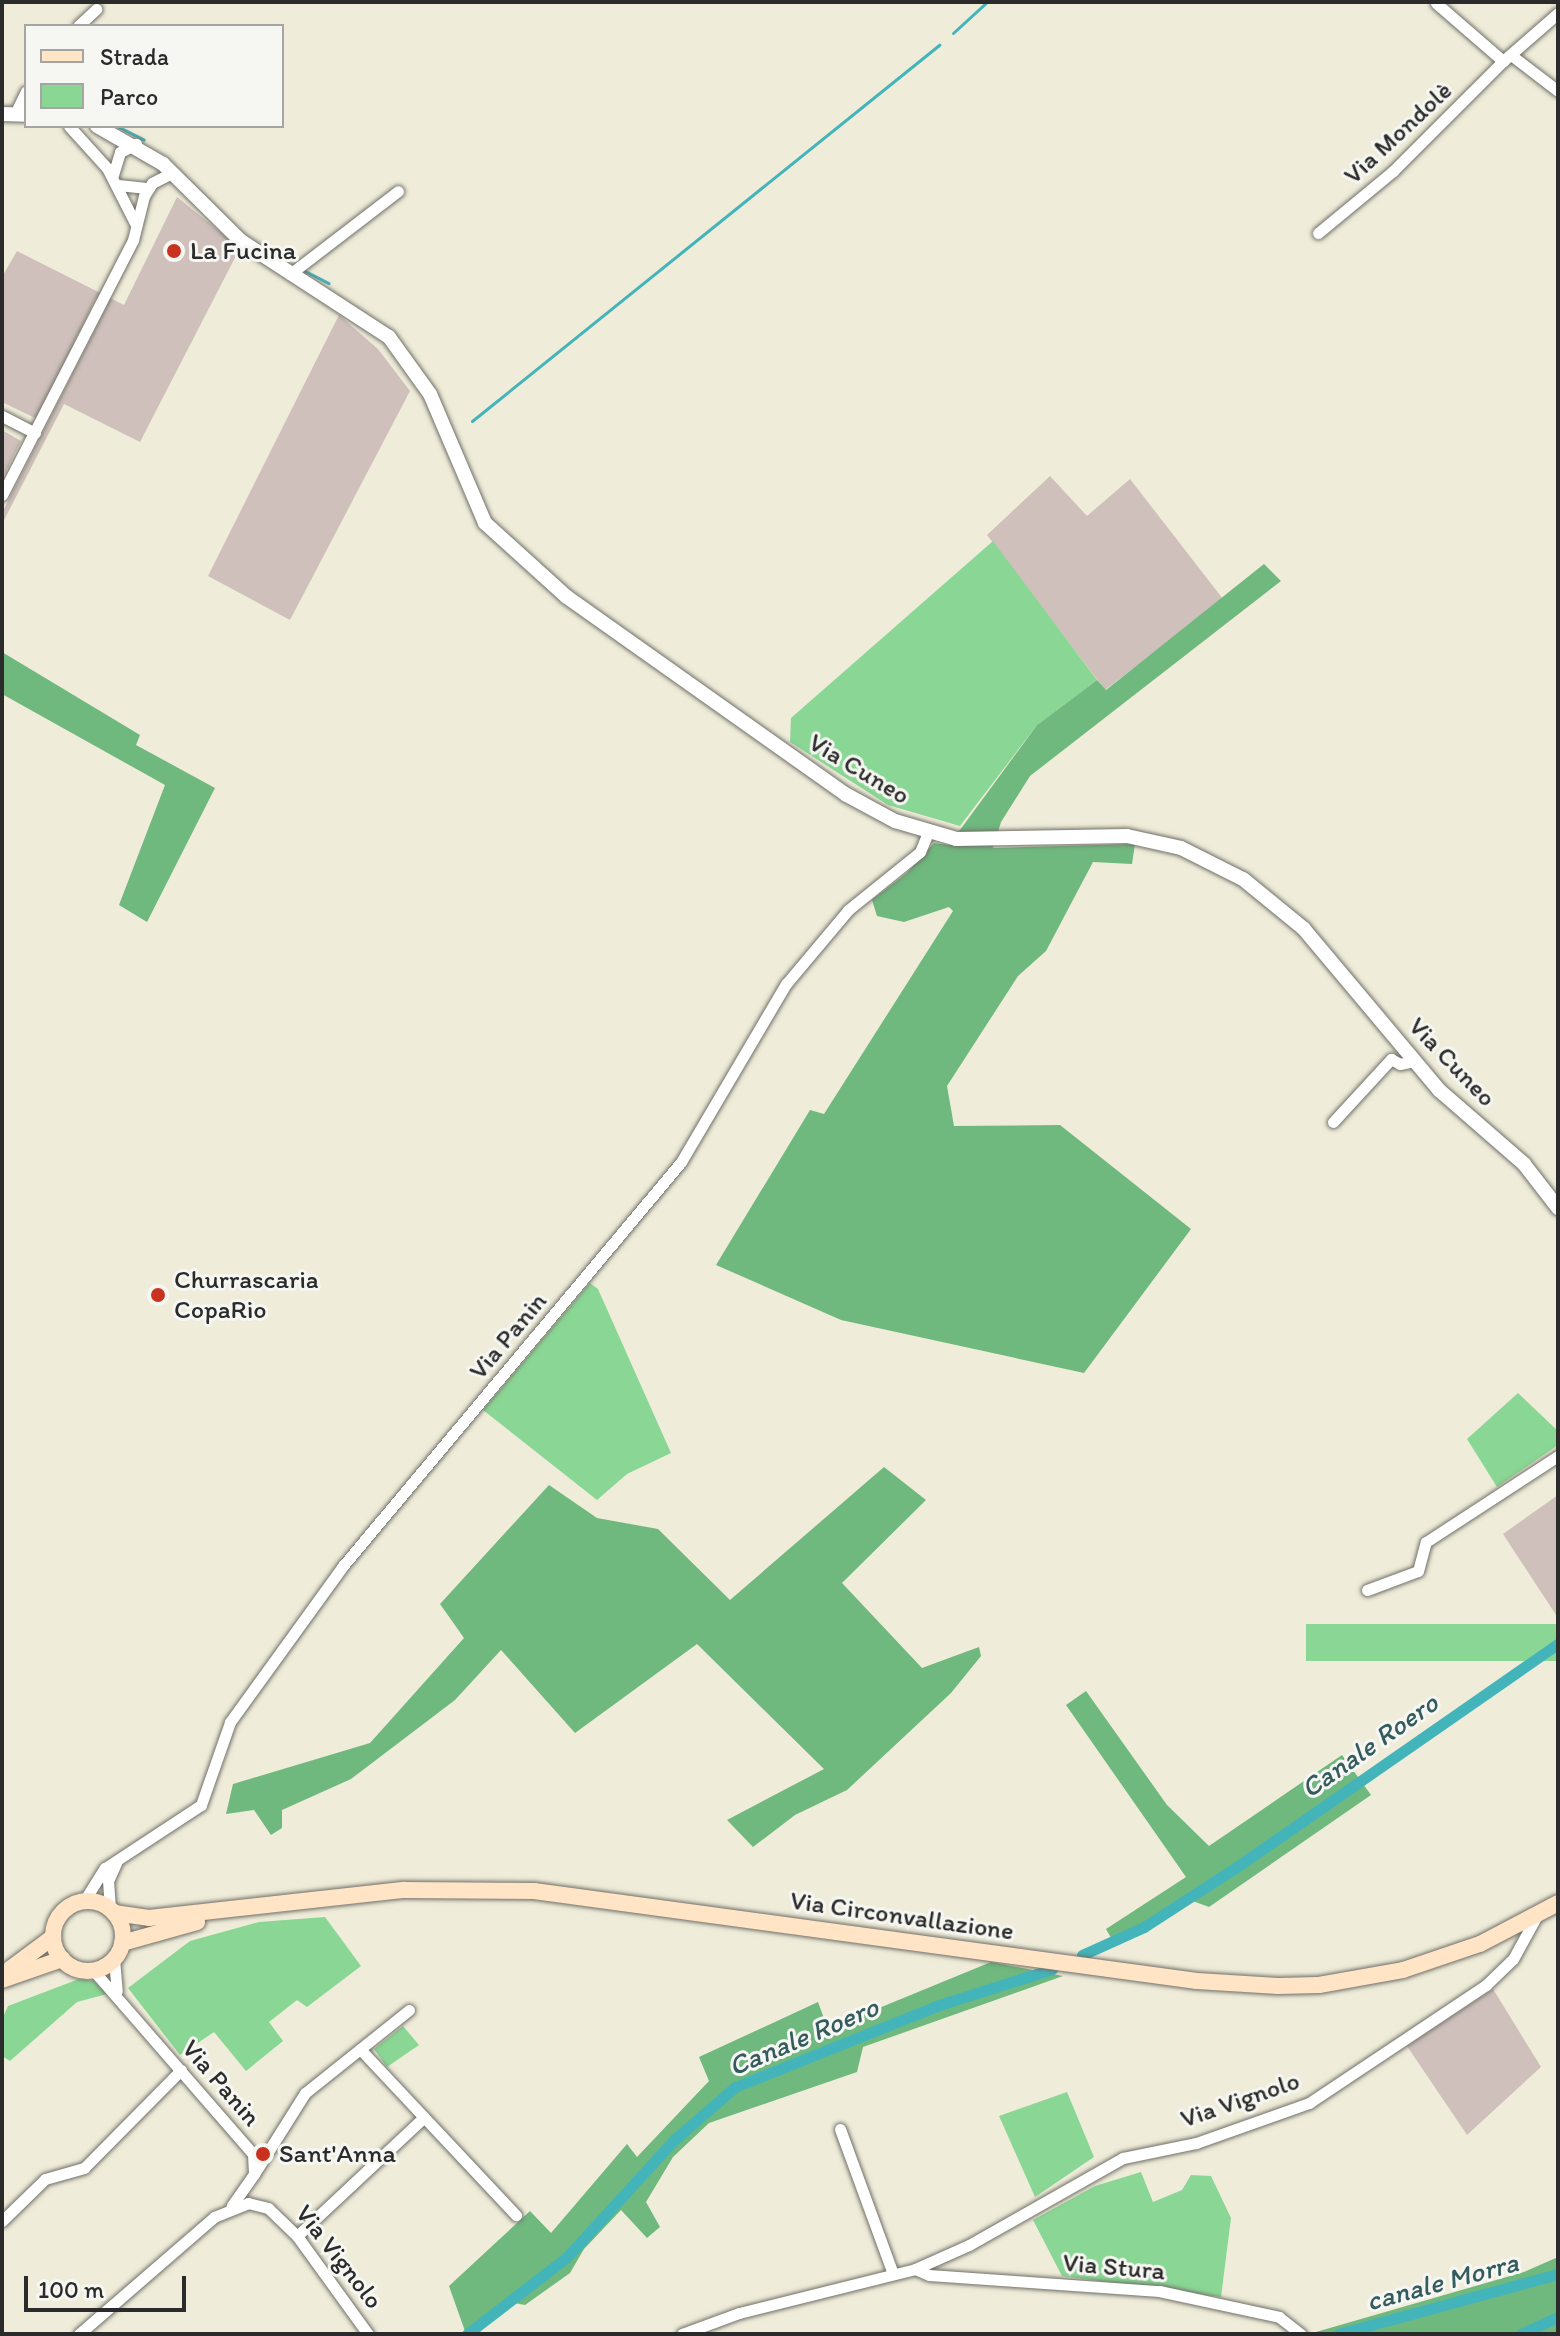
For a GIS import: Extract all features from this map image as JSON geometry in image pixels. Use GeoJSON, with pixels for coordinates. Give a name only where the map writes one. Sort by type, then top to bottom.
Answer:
{"type":"FeatureCollection","features":[{"type":"Feature","properties":{"kind":"main road","name":"Via Circonvallazione"},"geometry":{"type":"LineString","coordinates":[[112,1911],[149,1918],[404,1890],[534,1891],[1183,1979],[1278,1986],[1319,1985],[1403,1970],[1480,1944],[1536,1917]]}},
{"type":"Feature","properties":{"kind":"main road"},"geometry":{"type":"LineString","coordinates":[[2,1977],[53,1937],[60,1914],[84,1901],[112,1911],[118,1951],[93,1970],[76,1968],[62,1959],[53,1937]]}},
{"type":"Feature","properties":{"kind":"main road","name":"Via Vignolo"},"geometry":{"type":"LineString","coordinates":[[1536,1917],[1558,1903]]}},
{"type":"Feature","properties":{"kind":"main road","name":"Via Circonvallazione"},"geometry":{"type":"LineString","coordinates":[[118,1951],[251,1908]]}},
{"type":"Feature","properties":{"kind":"main road"},"geometry":{"type":"LineString","coordinates":[[2,1977],[62,1959]]}},
{"type":"Feature","properties":{"kind":"street"},"geometry":{"type":"LineString","coordinates":[[1436,3],[1507,58],[1558,91]]}},
{"type":"Feature","properties":{"kind":"street"},"geometry":{"type":"LineString","coordinates":[[80,24],[96,9]]}},
{"type":"Feature","properties":{"kind":"street","name":"Via Mondolè"},"geometry":{"type":"LineString","coordinates":[[1318,233],[1393,171],[1507,58],[1558,13]]}},
{"type":"Feature","properties":{"kind":"street"},"geometry":{"type":"LineString","coordinates":[[14,114],[24,95]]}},
{"type":"Feature","properties":{"kind":"street"},"geometry":{"type":"LineString","coordinates":[[71,128],[115,181],[136,225]]}},
{"type":"Feature","properties":{"kind":"street","name":"Via Cuneo"},"geometry":{"type":"LineString","coordinates":[[101,128],[137,144],[172,173],[231,233],[290,274],[363,316],[409,360],[430,394],[485,523],[567,597],[845,794],[895,821],[928,832],[994,840],[1127,836],[1215,862],[1272,898],[1304,929],[1460,1112],[1524,1164],[1558,1208]]}},
{"type":"Feature","properties":{"kind":"street"},"geometry":{"type":"LineString","coordinates":[[115,181],[120,152],[137,144]]}},
{"type":"Feature","properties":{"kind":"street"},"geometry":{"type":"LineString","coordinates":[[2,495],[133,240],[149,188],[172,173]]}},
{"type":"Feature","properties":{"kind":"street"},"geometry":{"type":"LineString","coordinates":[[115,181],[149,188]]}},
{"type":"Feature","properties":{"kind":"street"},"geometry":{"type":"LineString","coordinates":[[290,274],[398,191]]}},
{"type":"Feature","properties":{"kind":"street"},"geometry":{"type":"LineString","coordinates":[[2,416],[35,433]]}},
{"type":"Feature","properties":{"kind":"street","name":"Via Panin"},"geometry":{"type":"LineString","coordinates":[[84,1901],[105,1868],[201,1805],[230,1722],[342,1567],[681,1162],[786,984],[848,910],[920,852],[928,832]]}},
{"type":"Feature","properties":{"kind":"street"},"geometry":{"type":"LineString","coordinates":[[1333,1122],[1391,1059],[1396,1039]]}},
{"type":"Feature","properties":{"kind":"street"},"geometry":{"type":"LineString","coordinates":[[1391,1059],[1400,1064],[1414,1061]]}},
{"type":"Feature","properties":{"kind":"street"},"geometry":{"type":"LineString","coordinates":[[1367,1590],[1418,1571],[1426,1542],[1558,1456]]}},
{"type":"Feature","properties":{"kind":"street"},"geometry":{"type":"LineString","coordinates":[[112,1911],[108,1881],[117,1861]]}},
{"type":"Feature","properties":{"kind":"street","name":"Via Vignolo"},"geometry":{"type":"LineString","coordinates":[[682,2334],[739,2313],[915,2269],[969,2245],[1123,2158],[1263,2122],[1330,2091],[1486,1985],[1513,1959],[1536,1917]]}},
{"type":"Feature","properties":{"kind":"street"},"geometry":{"type":"LineString","coordinates":[[118,1951],[118,1995]]}},
{"type":"Feature","properties":{"kind":"street","name":"Via Panin"},"geometry":{"type":"LineString","coordinates":[[93,1970],[118,1995],[253,2154],[254,2174]]}},
{"type":"Feature","properties":{"kind":"street"},"geometry":{"type":"LineString","coordinates":[[79,2334],[232,2206],[305,2093],[409,2010]]}},
{"type":"Feature","properties":{"kind":"street"},"geometry":{"type":"LineString","coordinates":[[360,2049],[516,2215]]}},
{"type":"Feature","properties":{"kind":"street"},"geometry":{"type":"LineString","coordinates":[[2,2221],[45,2179],[84,2168],[181,2070]]}},
{"type":"Feature","properties":{"kind":"street"},"geometry":{"type":"LineString","coordinates":[[297,2236],[424,2117]]}},
{"type":"Feature","properties":{"kind":"street"},"geometry":{"type":"LineString","coordinates":[[840,2129],[893,2274]]}},
{"type":"Feature","properties":{"kind":"street","name":"Via Vignolo"},"geometry":{"type":"LineString","coordinates":[[232,2206],[248,2203],[268,2208],[297,2236],[368,2334]]}},
{"type":"Feature","properties":{"kind":"street","name":"Via Stura"},"geometry":{"type":"LineString","coordinates":[[915,2269],[929,2275],[1159,2291],[1279,2317],[1301,2334]]}},
{"type":"Feature","properties":{"kind":"shaded area"},"geometry":{"type":"Polygon","coordinates":[[[177,197],[240,248],[140,442],[64,404],[2,524],[2,513],[108,304],[96,298],[37,419],[2,402],[2,277],[17,251],[124,305],[177,197]]]}},
{"type":"Feature","properties":{"kind":"shaded area"},"geometry":{"type":"Polygon","coordinates":[[[339,315],[378,349],[410,391],[290,620],[208,576],[339,315]]]}},
{"type":"Feature","properties":{"kind":"shaded area"},"geometry":{"type":"Polygon","coordinates":[[[2,430],[21,441],[2,479],[2,430]]]}},
{"type":"Feature","properties":{"kind":"shaded area"},"geometry":{"type":"Polygon","coordinates":[[[1050,476],[1087,516],[1130,479],[1223,599],[1105,690],[987,535],[1050,476]]]}},
{"type":"Feature","properties":{"kind":"shaded area"},"geometry":{"type":"Polygon","coordinates":[[[1558,1495],[1558,1618],[1503,1534],[1558,1495]]]}},
{"type":"Feature","properties":{"kind":"shaded area"},"geometry":{"type":"Polygon","coordinates":[[[1493,1989],[1541,2067],[1467,2135],[1407,2046],[1493,1989]]]}},
{"type":"Feature","properties":{"kind":"green space"},"geometry":{"type":"Polygon","coordinates":[[[993,541],[1097,680],[1037,725],[960,826],[888,805],[790,742],[791,718],[993,541]]]}},
{"type":"Feature","properties":{"kind":"green space"},"geometry":{"type":"Polygon","coordinates":[[[1264,564],[1281,581],[1030,776],[1001,822],[993,848],[1135,844],[1132,864],[1093,862],[1046,951],[1018,976],[947,1086],[954,1126],[1060,1125],[1191,1229],[1084,1373],[841,1320],[716,1265],[810,1110],[824,1114],[953,911],[949,907],[904,922],[877,916],[872,900],[907,873],[934,843],[949,845],[1037,725],[1097,680],[1106,690],[1264,564]]]}},
{"type":"Feature","properties":{"kind":"green space"},"geometry":{"type":"Polygon","coordinates":[[[2,652],[140,735],[136,745],[215,788],[147,922],[119,905],[165,785],[2,694],[2,652]]]}},
{"type":"Feature","properties":{"kind":"green space"},"geometry":{"type":"Polygon","coordinates":[[[590,1283],[598,1289],[671,1453],[627,1474],[597,1500],[483,1410],[590,1283]]]}},
{"type":"Feature","properties":{"kind":"green space"},"geometry":{"type":"Polygon","coordinates":[[[1518,1393],[1558,1431],[1558,1445],[1497,1487],[1467,1439],[1518,1393]]]}},
{"type":"Feature","properties":{"kind":"green space"},"geometry":{"type":"Polygon","coordinates":[[[884,1467],[926,1500],[842,1583],[922,1668],[979,1647],[981,1656],[951,1693],[847,1790],[795,1815],[753,1847],[727,1820],[824,1769],[697,1644],[575,1733],[501,1650],[455,1700],[351,1779],[282,1810],[282,1828],[271,1835],[254,1810],[226,1814],[233,1784],[370,1743],[464,1638],[440,1604],[549,1485],[597,1518],[658,1529],[730,1600],[884,1467]]]}},
{"type":"Feature","properties":{"kind":"green space"},"geometry":{"type":"Polygon","coordinates":[[[1306,1624],[1558,1624],[1558,1661],[1306,1661],[1306,1624]]]}},
{"type":"Feature","properties":{"kind":"green space"},"geometry":{"type":"Polygon","coordinates":[[[1086,1691],[1167,1805],[1209,1846],[1342,1755],[1371,1795],[1209,1907],[1190,1900],[1115,1945],[1106,1929],[1186,1877],[1066,1705],[1086,1691]]]}},
{"type":"Feature","properties":{"kind":"green space"},"geometry":{"type":"Polygon","coordinates":[[[325,1917],[361,1966],[307,2007],[297,2000],[269,2022],[283,2041],[246,2071],[214,2032],[180,2055],[128,1988],[190,1941],[259,1922],[325,1917]]]}},
{"type":"Feature","properties":{"kind":"green space"},"geometry":{"type":"Polygon","coordinates":[[[991,1962],[1063,1976],[863,2047],[857,2072],[709,2123],[673,2157],[646,2202],[660,2227],[647,2238],[621,2210],[584,2249],[570,2273],[525,2305],[504,2301],[466,2334],[449,2286],[530,2211],[551,2233],[627,2144],[637,2157],[709,2081],[699,2057],[818,2002],[828,2029],[991,1962]]]}},
{"type":"Feature","properties":{"kind":"green space"},"geometry":{"type":"Polygon","coordinates":[[[79,1979],[94,1981],[107,1994],[77,2002],[10,2061],[2,2056],[2,2019],[8,2006],[79,1979]]]}},
{"type":"Feature","properties":{"kind":"green space"},"geometry":{"type":"Polygon","coordinates":[[[403,2026],[419,2045],[387,2067],[374,2049],[403,2026]]]}},
{"type":"Feature","properties":{"kind":"green space"},"geometry":{"type":"Polygon","coordinates":[[[1067,2092],[1094,2157],[1035,2197],[999,2116],[1067,2092]]]}},
{"type":"Feature","properties":{"kind":"green space"},"geometry":{"type":"Polygon","coordinates":[[[1141,2172],[1153,2202],[1182,2190],[1191,2175],[1211,2176],[1231,2218],[1221,2297],[1062,2276],[1033,2220],[1095,2186],[1141,2172]]]}},
{"type":"Feature","properties":{"kind":"green space"},"geometry":{"type":"Polygon","coordinates":[[[1558,2257],[1558,2334],[1309,2334],[1524,2272],[1558,2257]]]}},
{"type":"Feature","properties":{"kind":"waterway"},"geometry":{"type":"LineString","coordinates":[[953,33],[987,2]]}},
{"type":"Feature","properties":{"kind":"waterway"},"geometry":{"type":"LineString","coordinates":[[472,421],[939,45]]}},
{"type":"Feature","properties":{"kind":"waterway"},"geometry":{"type":"LineString","coordinates":[[121,128],[144,140]]}},
{"type":"Feature","properties":{"kind":"waterway"},"geometry":{"type":"LineString","coordinates":[[301,269],[329,283]]}},
{"type":"Feature","properties":{"kind":"waterway","name":"Canale Roero"},"geometry":{"type":"LineString","coordinates":[[1082,1955],[1144,1927],[1241,1864],[1558,1644]]}},
{"type":"Feature","properties":{"kind":"waterway","name":"Canale Roero"},"geometry":{"type":"LineString","coordinates":[[467,2334],[567,2257],[674,2140],[735,2087],[936,2006],[1052,1969]]}},
{"type":"Feature","properties":{"kind":"waterway","name":"canale Morra"},"geometry":{"type":"LineString","coordinates":[[1338,2334],[1558,2274]]}},
{"type":"Feature","properties":{"kind":"waterway"},"geometry":{"type":"LineString","coordinates":[[1521,2334],[1558,2317]]}},
{"type":"Feature","properties":{"kind":"place","name":"La Fucina"},"geometry":{"type":"Point","coordinates":[174,251]}},
{"type":"Feature","properties":{"kind":"place","name":"Churrascaria CopaRio"},"geometry":{"type":"Point","coordinates":[158,1295]}},
{"type":"Feature","properties":{"kind":"place","name":"Sant'Anna"},"geometry":{"type":"Point","coordinates":[263,2154]}}]}
